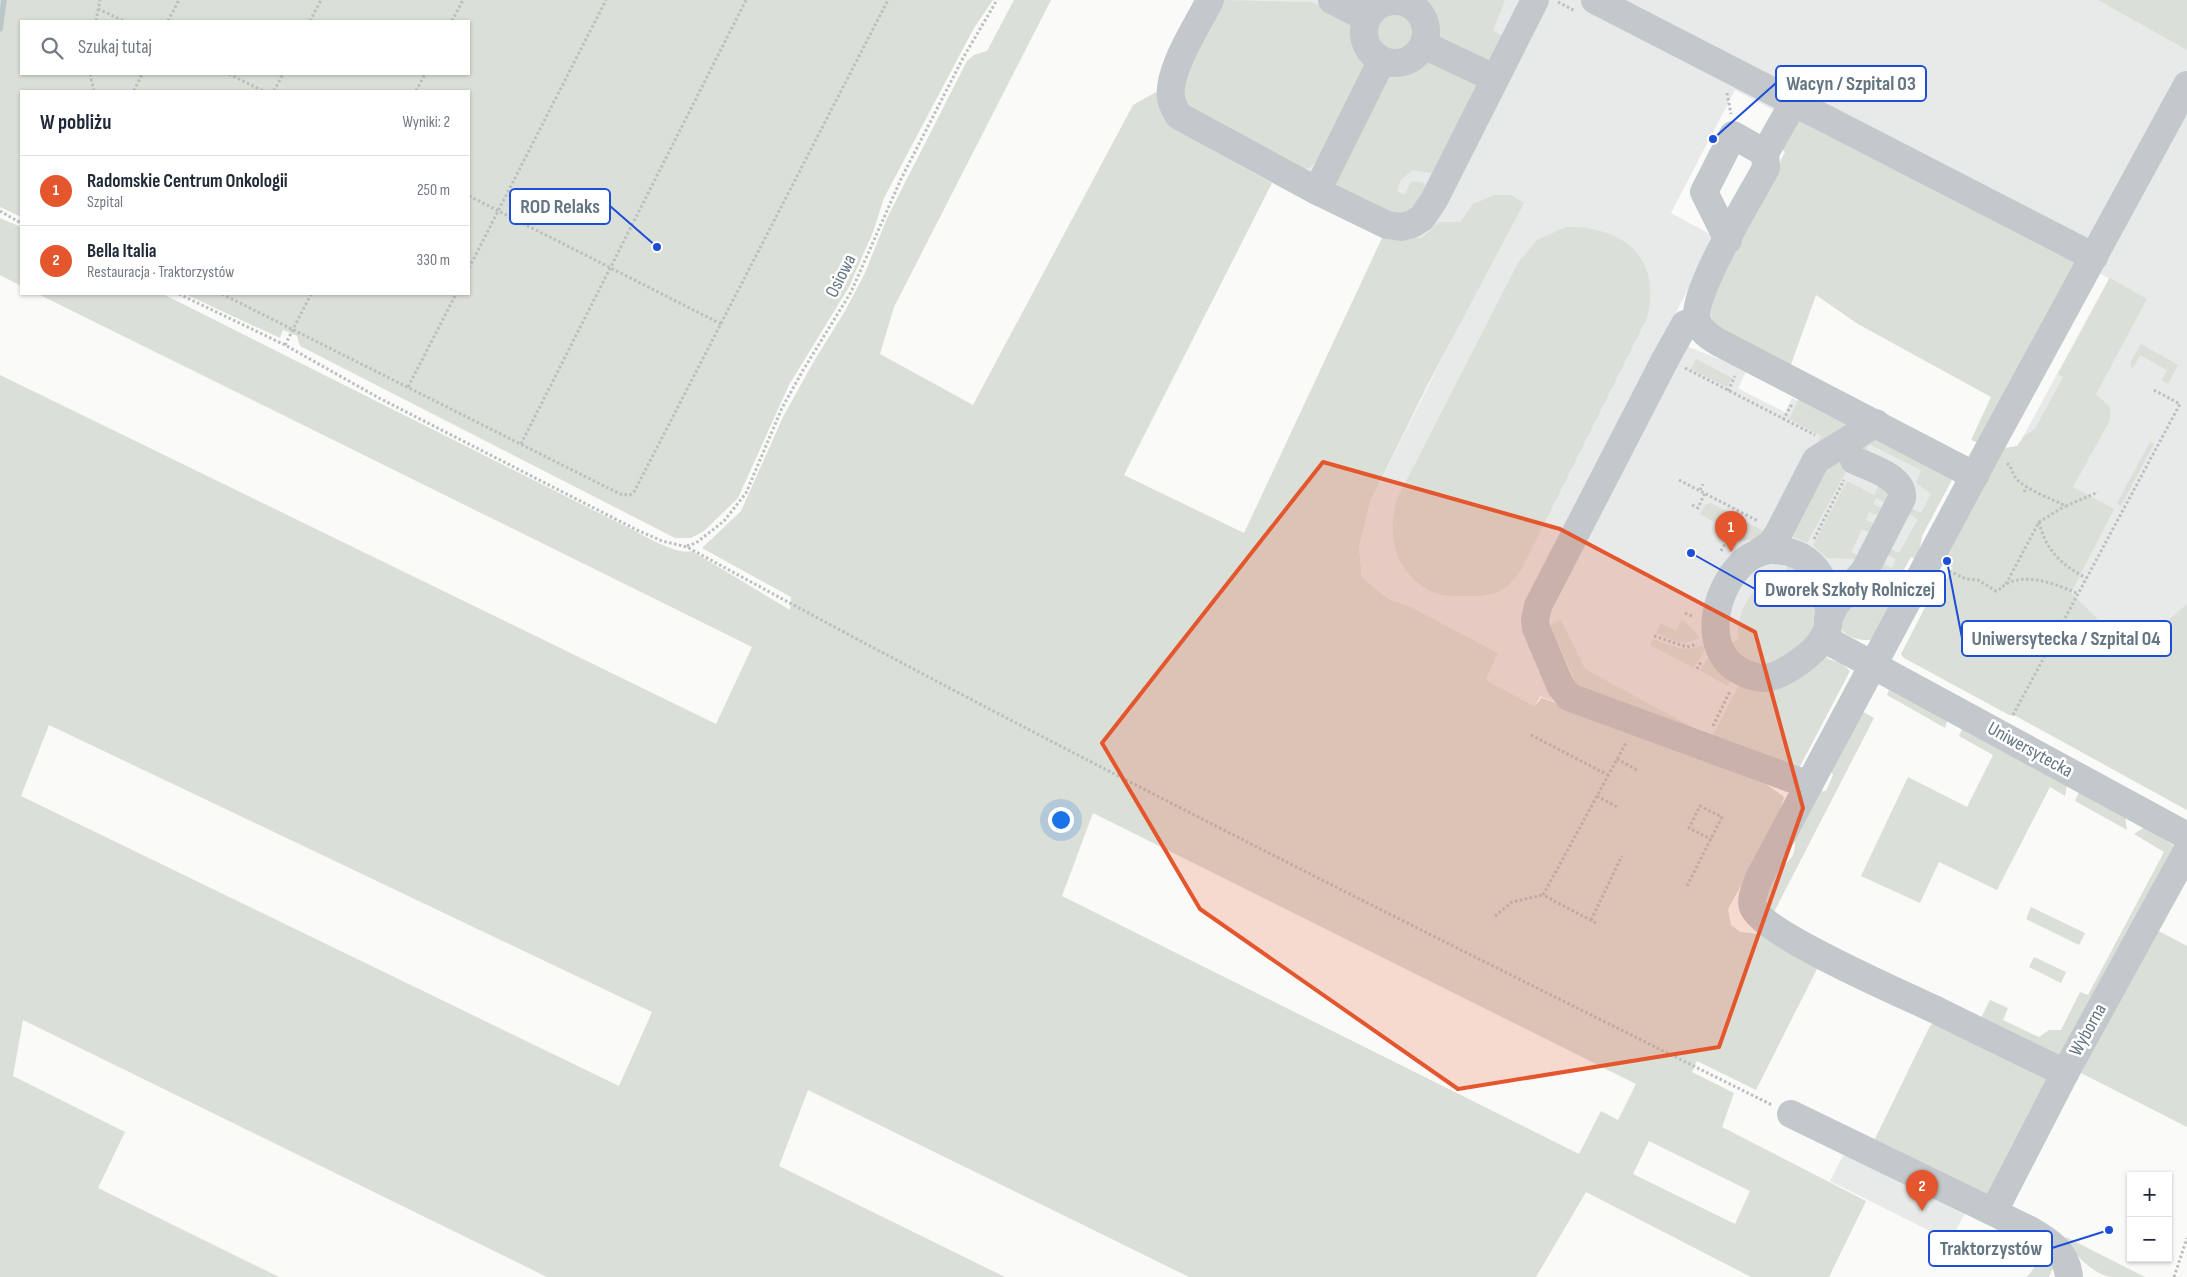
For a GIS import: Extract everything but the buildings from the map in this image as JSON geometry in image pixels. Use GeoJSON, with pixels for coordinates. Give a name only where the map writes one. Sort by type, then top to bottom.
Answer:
{"type":"FeatureCollection","features":[{"type":"Feature","properties":{"kind":"street"},"geometry":{"type":"LineString","coordinates":[[1210,0],[1175,72],[1170,93],[1175,110],[1188,123],[1317,191],[1387,225],[1401,227],[1412,224],[1422,218],[1434,200],[1535,0]]}},
{"type":"Feature","properties":{"kind":"street"},"geometry":{"type":"LineString","coordinates":[[1332,0],[1367,18]]}},
{"type":"Feature","properties":{"kind":"street"},"geometry":{"type":"LineString","coordinates":[[1595,0],[2094,256]]}},
{"type":"Feature","properties":{"kind":"street"},"geometry":{"type":"LineString","coordinates":[[1391,1],[1411,2],[1418,10],[1426,26],[1424,45],[1414,57],[1407,61],[1390,63],[1382,60],[1372,53],[1366,43],[1364,31],[1367,18],[1381,4],[1391,1]]}},
{"type":"Feature","properties":{"kind":"street"},"geometry":{"type":"LineString","coordinates":[[1424,45],[1494,78]]}},
{"type":"Feature","properties":{"kind":"street"},"geometry":{"type":"LineString","coordinates":[[1317,191],[1382,60]]}},
{"type":"Feature","properties":{"kind":"street"},"geometry":{"type":"LineString","coordinates":[[2065,1073],[1820,955],[1778,930],[1757,913],[1753,906],[1752,898],[1755,888],[1809,785],[1987,452],[2187,86]]}},
{"type":"Feature","properties":{"kind":"street"},"geometry":{"type":"LineString","coordinates":[[1794,102],[1765,153],[1766,168],[1701,290],[1697,321],[1708,336],[1718,342],[1975,476]]}},
{"type":"Feature","properties":{"kind":"street"},"geometry":{"type":"LineString","coordinates":[[1728,240],[1704,192],[1733,135],[1765,153]]}},
{"type":"Feature","properties":{"kind":"street"},"geometry":{"type":"LineString","coordinates":[[1697,321],[1685,324],[1666,358],[1538,606],[1535,620],[1560,685],[1569,698],[1809,785]]}},
{"type":"Feature","properties":{"kind":"street"},"geometry":{"type":"LineString","coordinates":[[1854,460],[1899,483],[1903,492],[1899,505],[1865,570],[1836,604],[1826,629],[1804,658],[1777,675],[1762,678],[1740,671],[1725,659],[1718,648],[1716,616],[1722,594],[1740,567],[1750,557],[1772,543],[1816,460],[1876,423]]}},
{"type":"Feature","properties":{"kind":"street"},"geometry":{"type":"LineString","coordinates":[[1759,552],[1768,550],[1787,551],[1805,558],[1813,558],[1838,573],[1865,570]]}},
{"type":"Feature","properties":{"kind":"street"},"geometry":{"type":"LineString","coordinates":[[1813,558],[1828,598],[1826,629]]}},
{"type":"Feature","properties":{"kind":"street","name":"Uniwersytecka"},"geometry":{"type":"LineString","coordinates":[[1826,629],[1874,665],[2187,836]]}},
{"type":"Feature","properties":{"kind":"street","name":"Wyborna"},"geometry":{"type":"LineString","coordinates":[[1994,1211],[2065,1073],[2187,851]]}},
{"type":"Feature","properties":{"kind":"street"},"geometry":{"type":"LineString","coordinates":[[1791,1114],[1994,1211],[2049,1242],[2062,1255],[2069,1277]]}},
{"type":"Feature","properties":{"kind":"path"},"geometry":{"type":"LineString","coordinates":[[96,20],[100,0]]}},
{"type":"Feature","properties":{"kind":"path"},"geometry":{"type":"LineString","coordinates":[[169,20],[179,0]]}},
{"type":"Feature","properties":{"kind":"path"},"geometry":{"type":"LineString","coordinates":[[311,20],[321,0]]}},
{"type":"Feature","properties":{"kind":"path"},"geometry":{"type":"LineString","coordinates":[[452,20],[462,0]]}},
{"type":"Feature","properties":{"kind":"path"},"geometry":{"type":"LineString","coordinates":[[470,266],[606,0]]}},
{"type":"Feature","properties":{"kind":"path"},"geometry":{"type":"LineString","coordinates":[[521,444],[746,0]]}},
{"type":"Feature","properties":{"kind":"path"},"geometry":{"type":"LineString","coordinates":[[224,295],[620,494],[630,495],[634,492],[888,0]]}},
{"type":"Feature","properties":{"kind":"path","name":"Osiowa"},"geometry":{"type":"LineString","coordinates":[[687,547],[696,543],[724,521],[746,492],[782,408],[851,292],[901,179],[963,58],[997,0]]}},
{"type":"Feature","properties":{"kind":"path"},"geometry":{"type":"LineString","coordinates":[[98,9],[122,20]]}},
{"type":"Feature","properties":{"kind":"path"},"geometry":{"type":"LineString","coordinates":[[90,75],[94,90]]}},
{"type":"Feature","properties":{"kind":"path"},"geometry":{"type":"LineString","coordinates":[[134,90],[142,75]]}},
{"type":"Feature","properties":{"kind":"path"},"geometry":{"type":"LineString","coordinates":[[231,75],[261,90]]}},
{"type":"Feature","properties":{"kind":"path"},"geometry":{"type":"LineString","coordinates":[[275,90],[282,75]]}},
{"type":"Feature","properties":{"kind":"path"},"geometry":{"type":"LineString","coordinates":[[417,90],[424,75]]}},
{"type":"Feature","properties":{"kind":"path"},"geometry":{"type":"LineString","coordinates":[[470,197],[721,324]]}},
{"type":"Feature","properties":{"kind":"path"},"geometry":{"type":"LineString","coordinates":[[0,211],[20,222]]}},
{"type":"Feature","properties":{"kind":"path"},"geometry":{"type":"LineString","coordinates":[[181,295],[285,345],[379,398],[636,529],[662,541],[687,547],[1071,752],[1457,948],[1791,1114]]}},
{"type":"Feature","properties":{"kind":"path"},"geometry":{"type":"LineString","coordinates":[[285,345],[310,295]]}},
{"type":"Feature","properties":{"kind":"path"},"geometry":{"type":"LineString","coordinates":[[408,387],[455,295]]}},
{"type":"Feature","properties":{"kind":"path"},"geometry":{"type":"LineString","coordinates":[[1666,358],[1817,436],[1813,444]]}},
{"type":"Feature","properties":{"kind":"path"},"geometry":{"type":"LineString","coordinates":[[2010,719],[2180,404],[2152,389]]}},
{"type":"Feature","properties":{"kind":"path"},"geometry":{"type":"LineString","coordinates":[[1987,452],[2003,460],[2013,469],[2016,478],[2027,486],[2066,506]]}},
{"type":"Feature","properties":{"kind":"path"},"geometry":{"type":"LineString","coordinates":[[1813,558],[1854,460]]}},
{"type":"Feature","properties":{"kind":"path"},"geometry":{"type":"LineString","coordinates":[[1700,490],[1703,484]]}},
{"type":"Feature","properties":{"kind":"path"},"geometry":{"type":"LineString","coordinates":[[2024,492],[2027,486]]}},
{"type":"Feature","properties":{"kind":"path"},"geometry":{"type":"LineString","coordinates":[[2005,585],[2038,522],[2066,506],[2098,492]]}},
{"type":"Feature","properties":{"kind":"path"},"geometry":{"type":"LineString","coordinates":[[1692,505],[1698,508],[1705,493]]}},
{"type":"Feature","properties":{"kind":"path"},"geometry":{"type":"LineString","coordinates":[[2038,522],[2041,532],[2055,556],[2064,566],[2086,578]]}},
{"type":"Feature","properties":{"kind":"path"},"geometry":{"type":"LineString","coordinates":[[1943,567],[1966,579],[1978,580],[1996,591],[2005,585],[2035,580],[2052,583],[2078,594]]}},
{"type":"Feature","properties":{"kind":"path"},"geometry":{"type":"LineString","coordinates":[[1685,613],[1690,615]]}},
{"type":"Feature","properties":{"kind":"path"},"geometry":{"type":"LineString","coordinates":[[1654,636],[1689,647],[1716,638]]}},
{"type":"Feature","properties":{"kind":"path"},"geometry":{"type":"LineString","coordinates":[[1702,746],[1740,671]]}},
{"type":"Feature","properties":{"kind":"path"},"geometry":{"type":"LineString","coordinates":[[1531,735],[1608,775]]}},
{"type":"Feature","properties":{"kind":"path"},"geometry":{"type":"LineString","coordinates":[[1542,896],[1627,741]]}},
{"type":"Feature","properties":{"kind":"path"},"geometry":{"type":"LineString","coordinates":[[1617,759],[1637,770]]}},
{"type":"Feature","properties":{"kind":"path"},"geometry":{"type":"LineString","coordinates":[[1597,796],[1619,808]]}},
{"type":"Feature","properties":{"kind":"path"},"geometry":{"type":"LineString","coordinates":[[1687,886],[1711,839],[1722,817],[1700,806],[1689,828],[1711,839]]}},
{"type":"Feature","properties":{"kind":"path"},"geometry":{"type":"LineString","coordinates":[[1591,920],[1622,856]]}},
{"type":"Feature","properties":{"kind":"path"},"geometry":{"type":"LineString","coordinates":[[1495,916],[1512,902],[1542,896],[1596,922]]}},
{"type":"Feature","properties":{"kind":"path"},"geometry":{"type":"LineString","coordinates":[[2174,1277],[2187,1238]]}},
{"type":"Feature","properties":{"kind":"highlighted area"},"geometry":{"type":"Polygon","coordinates":[[[1323,462],[1560,529],[1755,632],[1803,808],[1719,1047],[1458,1089],[1200,909],[1102,743],[1323,462]]]}},
{"type":"Feature","properties":{"kind":"shaded area"},"geometry":{"type":"Polygon","coordinates":[[[0,0],[993,0],[974,28],[884,198],[873,232],[849,287],[789,385],[738,498],[704,531],[691,538],[675,538],[300,346],[297,336],[283,330],[280,338],[187,295],[470,295],[470,90],[20,90],[20,217],[0,207],[0,0]]]}},
{"type":"Feature","properties":{"kind":"shaded area"},"geometry":{"type":"Polygon","coordinates":[[[1014,0],[1051,0],[894,307],[880,354],[973,405],[1133,105],[1156,92],[1173,128],[1272,183],[1124,475],[1244,533],[1382,238],[1422,238],[1439,222],[1460,222],[1473,204],[1495,195],[1511,195],[1524,203],[1426,388],[1370,502],[1359,548],[1362,577],[1387,598],[1411,607],[1498,653],[1486,680],[1529,703],[1535,706],[1542,698],[1619,726],[1766,784],[1784,797],[1776,822],[1728,909],[1731,925],[1740,932],[1767,935],[1820,963],[1756,1090],[1697,1061],[1692,1072],[1734,1093],[1722,1127],[1866,1201],[1829,1277],[1751,1277],[1586,1192],[1536,1277],[1189,1277],[808,1090],[779,1166],[1005,1277],[547,1277],[23,1020],[13,1076],[125,1132],[98,1188],[279,1277],[0,1277],[0,375],[716,724],[752,647],[40,295],[165,295],[650,539],[678,550],[692,551],[790,610],[791,597],[702,548],[741,511],[783,417],[814,361],[845,311],[865,273],[887,218],[967,61],[974,55],[987,51],[1014,0]],[[49,725],[21,796],[619,1086],[652,1012],[49,725]],[[1093,813],[1062,896],[1579,1154],[1601,1111],[1618,1120],[1636,1084],[1093,813]],[[1649,1141],[1633,1174],[1735,1224],[1750,1191],[1649,1141]]]}},
{"type":"Feature","properties":{"kind":"shaded area"},"geometry":{"type":"Polygon","coordinates":[[[1205,0],[2142,0],[2187,25],[2187,810],[1905,655],[2109,278],[2009,231],[1735,90],[1671,213],[1715,237],[1665,334],[1691,348],[1747,370],[1738,388],[1749,394],[1785,412],[1792,398],[1929,469],[1938,495],[1864,638],[1845,629],[1826,663],[1847,674],[1786,792],[1779,789],[1781,786],[1685,747],[1540,696],[1535,706],[1529,703],[1486,680],[1498,653],[1411,607],[1387,598],[1362,577],[1359,548],[1370,502],[1481,281],[1173,128],[1156,92],[1205,0]]]}},
{"type":"Feature","properties":{"kind":"shaded area"},"geometry":{"type":"Polygon","coordinates":[[[1219,0],[1307,2],[1327,8],[1352,22],[1354,40],[1366,60],[1366,67],[1323,155],[1309,168],[1297,170],[1193,116],[1178,83],[1219,0]]]}},
{"type":"Feature","properties":{"kind":"shaded area"},"geometry":{"type":"Polygon","coordinates":[[[1426,0],[1505,0],[1493,31],[1506,37],[1496,58],[1484,64],[1437,37],[1436,19],[1426,0]]]}},
{"type":"Feature","properties":{"kind":"shaded area"},"geometry":{"type":"Polygon","coordinates":[[[2098,0],[2187,0],[2187,50],[2098,0]]]}},
{"type":"Feature","properties":{"kind":"shaded area"},"geometry":{"type":"Polygon","coordinates":[[[1396,9],[1409,13],[1415,19],[1419,32],[1415,45],[1409,51],[1396,55],[1383,51],[1377,45],[1373,32],[1377,19],[1383,13],[1396,9]]]}},
{"type":"Feature","properties":{"kind":"shaded area"},"geometry":{"type":"Polygon","coordinates":[[[1423,61],[1429,61],[1465,72],[1478,86],[1438,169],[1431,173],[1412,170],[1400,181],[1397,191],[1404,195],[1412,181],[1424,183],[1426,187],[1410,213],[1389,215],[1340,190],[1334,180],[1389,72],[1411,70],[1423,61]]]}},
{"type":"Feature","properties":{"kind":"shaded area"},"geometry":{"type":"Polygon","coordinates":[[[1798,112],[2075,262],[2073,271],[1981,444],[1971,440],[1991,397],[1858,324],[1816,295],[1790,367],[1719,329],[1712,320],[1709,304],[1785,152],[1779,146],[1798,112]]]}},
{"type":"Feature","properties":{"kind":"shaded area"},"geometry":{"type":"Polygon","coordinates":[[[0,218],[20,227],[20,285],[0,275],[0,218]]]}},
{"type":"Feature","properties":{"kind":"shaded area"},"geometry":{"type":"Polygon","coordinates":[[[1566,227],[1587,228],[1605,232],[1621,240],[1634,250],[1643,263],[1649,278],[1650,297],[1647,318],[1521,570],[1512,582],[1499,591],[1480,596],[1447,596],[1438,594],[1424,587],[1413,578],[1404,568],[1398,556],[1393,528],[1397,499],[1518,263],[1537,240],[1566,227]]]}},
{"type":"Feature","properties":{"kind":"shaded area"},"geometry":{"type":"Polygon","coordinates":[[[2110,278],[2147,299],[2096,394],[2110,407],[2110,420],[2073,487],[2114,509],[2071,593],[2099,620],[2143,642],[2187,604],[2187,810],[2016,716],[2009,715],[1904,658],[1901,654],[1935,588],[1941,589],[1953,568],[1942,562],[1998,449],[2017,446],[2024,436],[2035,429],[2063,377],[2058,374],[2110,278]]]}},
{"type":"Feature","properties":{"kind":"shaded area"},"geometry":{"type":"Polygon","coordinates":[[[2141,344],[2178,365],[2168,384],[2162,380],[2167,370],[2140,355],[2133,368],[2131,367],[2131,361],[2141,344]]]}},
{"type":"Feature","properties":{"kind":"shaded area"},"geometry":{"type":"Polygon","coordinates":[[[1696,359],[1732,378],[1727,387],[1691,369],[1696,359]]]}},
{"type":"Feature","properties":{"kind":"shaded area"},"geometry":{"type":"Polygon","coordinates":[[[1801,394],[1853,421],[1810,457],[1821,436],[1789,419],[1801,394]]]}},
{"type":"Feature","properties":{"kind":"shaded area"},"geometry":{"type":"Polygon","coordinates":[[[1872,434],[1953,478],[1922,536],[1920,548],[1915,559],[1911,557],[1902,573],[1906,576],[1871,640],[1866,640],[1849,636],[1845,633],[1841,629],[1841,618],[1856,599],[1867,607],[1888,575],[1879,570],[1881,563],[1892,568],[1896,559],[1887,555],[1888,548],[1899,553],[1918,519],[1906,513],[1907,506],[1921,513],[1931,494],[1916,483],[1921,470],[1869,444],[1865,452],[1852,450],[1872,434]]]}},
{"type":"Feature","properties":{"kind":"shaded area"},"geometry":{"type":"Polygon","coordinates":[[[2150,442],[2154,444],[2121,506],[2117,503],[2150,442]]]}},
{"type":"Feature","properties":{"kind":"shaded area"},"geometry":{"type":"Polygon","coordinates":[[[1838,455],[1849,466],[1807,543],[1792,536],[1820,470],[1838,455]]]}},
{"type":"Feature","properties":{"kind":"shaded area"},"geometry":{"type":"Polygon","coordinates":[[[1847,481],[1874,495],[1880,484],[1892,500],[1890,505],[1876,498],[1873,504],[1886,510],[1881,517],[1869,512],[1866,520],[1877,525],[1874,534],[1862,529],[1851,552],[1857,555],[1857,559],[1827,558],[1813,545],[1847,481]]]}},
{"type":"Feature","properties":{"kind":"shaded area"},"geometry":{"type":"Polygon","coordinates":[[[1711,503],[1767,533],[1762,539],[1739,541],[1729,535],[1733,527],[1730,526],[1729,530],[1700,514],[1705,505],[1711,503]]]}},
{"type":"Feature","properties":{"kind":"shaded area"},"geometry":{"type":"Polygon","coordinates":[[[1787,560],[1810,576],[1817,614],[1812,632],[1783,660],[1757,669],[1726,644],[1739,640],[1738,630],[1743,608],[1756,589],[1775,579],[1786,578],[1787,560]]]}},
{"type":"Feature","properties":{"kind":"shaded area"},"geometry":{"type":"Polygon","coordinates":[[[1682,619],[1700,637],[1694,641],[1684,643],[1656,633],[1661,623],[1676,631],[1682,619]]]}},
{"type":"Feature","properties":{"kind":"shaded area"},"geometry":{"type":"Polygon","coordinates":[[[1561,620],[1585,669],[1703,733],[1580,692],[1550,625],[1561,620]]]}},
{"type":"Feature","properties":{"kind":"shaded area"},"geometry":{"type":"Polygon","coordinates":[[[1653,639],[1683,649],[1702,645],[1705,649],[1694,668],[1650,645],[1653,639]]]}},
{"type":"Feature","properties":{"kind":"shaded area"},"geometry":{"type":"Polygon","coordinates":[[[1709,655],[1733,677],[1728,686],[1700,671],[1709,655]]]}},
{"type":"Feature","properties":{"kind":"shaded area"},"geometry":{"type":"Polygon","coordinates":[[[1822,657],[1841,663],[1850,671],[1797,772],[1709,742],[1740,683],[1822,657]]]}},
{"type":"Feature","properties":{"kind":"shaded area"},"geometry":{"type":"Polygon","coordinates":[[[1890,687],[1948,719],[1945,728],[1887,695],[1890,687]]]}},
{"type":"Feature","properties":{"kind":"shaded area"},"geometry":{"type":"Polygon","coordinates":[[[1860,710],[1874,718],[1773,914],[1763,899],[1774,876],[1789,861],[1793,854],[1794,839],[1817,792],[1826,791],[1833,775],[1830,769],[1860,710]]]}},
{"type":"Feature","properties":{"kind":"shaded area"},"geometry":{"type":"Polygon","coordinates":[[[1962,729],[2067,785],[2065,796],[2050,787],[1997,890],[1939,862],[1920,903],[1861,876],[1908,777],[1967,807],[1993,755],[1959,736],[1962,729]]]}},
{"type":"Feature","properties":{"kind":"shaded area"},"geometry":{"type":"Polygon","coordinates":[[[2080,790],[2125,816],[2127,830],[2075,801],[2080,790]]]}},
{"type":"Feature","properties":{"kind":"shaded area"},"geometry":{"type":"Polygon","coordinates":[[[2145,827],[2176,847],[2059,1057],[1981,1018],[1990,1000],[2008,1008],[2003,1020],[2039,1037],[2049,1030],[2061,1030],[2080,992],[2088,995],[2164,852],[2134,834],[2145,827]]]}},
{"type":"Feature","properties":{"kind":"shaded area"},"geometry":{"type":"Polygon","coordinates":[[[2031,907],[2085,933],[2079,945],[2026,919],[2031,907]]]}},
{"type":"Feature","properties":{"kind":"shaded area"},"geometry":{"type":"Polygon","coordinates":[[[2155,929],[2187,946],[2187,1127],[2081,1073],[2155,929]]]}},
{"type":"Feature","properties":{"kind":"shaded area"},"geometry":{"type":"Polygon","coordinates":[[[2034,957],[2066,972],[2061,983],[2029,967],[2034,957]]]}},
{"type":"Feature","properties":{"kind":"shaded area"},"geometry":{"type":"Polygon","coordinates":[[[1934,1022],[2047,1077],[2046,1085],[1990,1199],[1872,1145],[1930,1026],[1934,1022]]]}},
{"type":"Feature","properties":{"kind":"shaded area"},"geometry":{"type":"Polygon","coordinates":[[[1847,1148],[1968,1208],[1950,1241],[1830,1181],[1847,1148]]]}},
{"type":"Feature","properties":{"kind":"shaded area"},"geometry":{"type":"Polygon","coordinates":[[[2066,1237],[2145,1277],[2112,1277],[2098,1272],[2086,1264],[2074,1252],[2065,1241],[2066,1237]]]}},
{"type":"Feature","properties":{"kind":"shaded area"},"geometry":{"type":"Polygon","coordinates":[[[2045,1255],[2055,1264],[2049,1277],[2026,1277],[2040,1260],[2045,1255]]]}},
{"type":"Feature","properties":{"kind":"waterway"},"geometry":{"type":"LineString","coordinates":[[0,29],[4,0]]}},
{"type":"Feature","properties":{"kind":"place","name":"Wacyn / Szpital 03"},"geometry":{"type":"Point","coordinates":[1713,139]}},
{"type":"Feature","properties":{"kind":"place","name":"ROD Relaks"},"geometry":{"type":"Point","coordinates":[657,247]}},
{"type":"Feature","properties":{"kind":"place","name":"Radomskie Centrum Onkologii"},"geometry":{"type":"Point","coordinates":[1731,552]}},
{"type":"Feature","properties":{"kind":"place","name":"Dworek Szkoły Rolniczej"},"geometry":{"type":"Point","coordinates":[1691,553]}},
{"type":"Feature","properties":{"kind":"place","name":"Uniwersytecka / Szpital 04"},"geometry":{"type":"Point","coordinates":[1947,561]}},
{"type":"Feature","properties":{"kind":"place","name":"Bella Italia"},"geometry":{"type":"Point","coordinates":[1922,1211]}},
{"type":"Feature","properties":{"kind":"place","name":"Traktorzystów"},"geometry":{"type":"Point","coordinates":[2109,1230]}}]}
